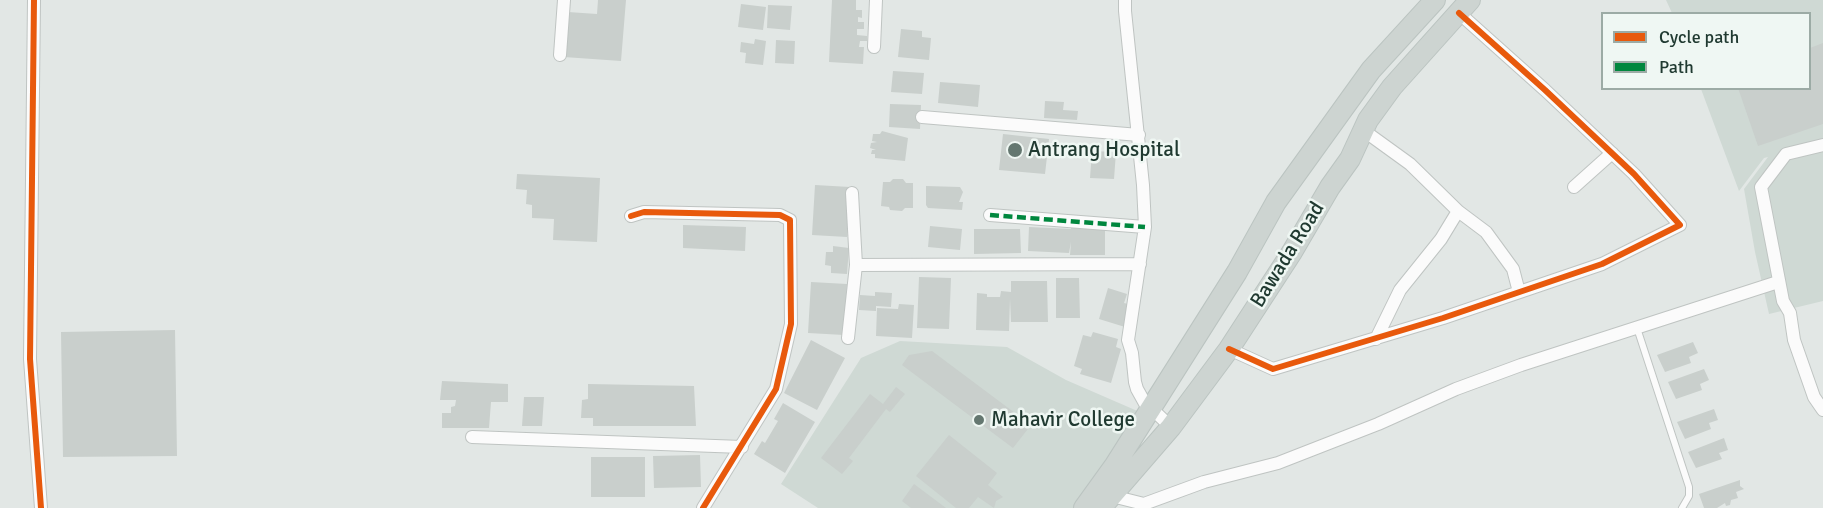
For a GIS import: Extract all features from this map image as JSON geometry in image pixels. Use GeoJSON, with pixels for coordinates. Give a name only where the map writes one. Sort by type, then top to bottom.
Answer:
{"type":"FeatureCollection","features":[{"type":"Feature","properties":{"kind":"main road"},"geometry":{"type":"LineString","coordinates":[[1084,508],[1104,498],[1151,408],[1237,272],[1276,202],[1371,70],[1435,0]]}},
{"type":"Feature","properties":{"kind":"main road","name":"Bawada Road"},"geometry":{"type":"LineString","coordinates":[[1104,498],[1172,427],[1229,349],[1292,252],[1330,187],[1350,159],[1368,120],[1392,87],[1465,7]]}},
{"type":"Feature","properties":{"kind":"street"},"geometry":{"type":"LineString","coordinates":[[34,0],[30,359],[41,508]]}},
{"type":"Feature","properties":{"kind":"street"},"geometry":{"type":"LineString","coordinates":[[560,55],[564,0]]}},
{"type":"Feature","properties":{"kind":"street"},"geometry":{"type":"LineString","coordinates":[[874,47],[876,0]]}},
{"type":"Feature","properties":{"kind":"street"},"geometry":{"type":"LineString","coordinates":[[1125,0],[1139,135],[1145,227],[1128,340],[1132,353],[1135,382],[1147,407],[1172,427]]}},
{"type":"Feature","properties":{"kind":"street"},"geometry":{"type":"LineString","coordinates":[[1229,349],[1273,369],[1443,318],[1602,264],[1680,225],[1634,174],[1545,90],[1465,7]]}},
{"type":"Feature","properties":{"kind":"street"},"geometry":{"type":"LineString","coordinates":[[922,117],[1139,135]]}},
{"type":"Feature","properties":{"kind":"street"},"geometry":{"type":"LineString","coordinates":[[1363,130],[1410,164],[1458,211],[1486,232],[1513,269],[1519,292]]}},
{"type":"Feature","properties":{"kind":"street"},"geometry":{"type":"LineString","coordinates":[[1823,145],[1786,154],[1761,188],[1783,301],[1790,313],[1794,340],[1814,397],[1823,410]]}},
{"type":"Feature","properties":{"kind":"street"},"geometry":{"type":"LineString","coordinates":[[1574,187],[1612,153]]}},
{"type":"Feature","properties":{"kind":"street"},"geometry":{"type":"LineString","coordinates":[[848,338],[856,265],[852,193]]}},
{"type":"Feature","properties":{"kind":"street"},"geometry":{"type":"LineString","coordinates":[[1376,339],[1400,290],[1441,239],[1458,211]]}},
{"type":"Feature","properties":{"kind":"street"},"geometry":{"type":"LineString","coordinates":[[631,216],[644,212],[780,215],[790,220],[791,324],[776,389],[703,508]]}},
{"type":"Feature","properties":{"kind":"street"},"geometry":{"type":"LineString","coordinates":[[990,215],[1145,227]]}},
{"type":"Feature","properties":{"kind":"street"},"geometry":{"type":"LineString","coordinates":[[856,265],[1140,264]]}},
{"type":"Feature","properties":{"kind":"street"},"geometry":{"type":"LineString","coordinates":[[1104,498],[1144,504],[1204,482],[1278,463],[1521,365],[1778,282]]}},
{"type":"Feature","properties":{"kind":"street"},"geometry":{"type":"LineString","coordinates":[[472,437],[742,447]]}},
{"type":"Feature","properties":{"kind":"lane"},"geometry":{"type":"LineString","coordinates":[[1637,328],[1689,487],[1689,496],[1682,508]]}},
{"type":"Feature","properties":{"kind":"shaded area"},"geometry":{"type":"Polygon","coordinates":[[[1666,0],[1823,0],[1823,301],[1769,314],[1744,189],[1768,157],[1764,158],[1739,191],[1701,90],[1811,90],[1811,12],[1672,12],[1666,0]]]}},
{"type":"Feature","properties":{"kind":"shaded area","name":"Mahavir College"},"geometry":{"type":"Polygon","coordinates":[[[900,341],[1007,347],[1066,380],[1142,413],[1079,508],[818,508],[781,484],[861,358],[900,341]]]}},
{"type":"Feature","properties":{"kind":"building"},"geometry":{"type":"Polygon","coordinates":[[[598,0],[626,0],[621,61],[564,57],[568,12],[597,14],[598,0]]]}},
{"type":"Feature","properties":{"kind":"building"},"geometry":{"type":"Polygon","coordinates":[[[832,0],[856,0],[856,10],[862,10],[862,18],[858,17],[858,22],[864,22],[864,29],[857,29],[857,35],[867,36],[867,41],[860,41],[859,47],[864,47],[863,64],[829,62],[832,0]]]}},
{"type":"Feature","properties":{"kind":"building"},"geometry":{"type":"Polygon","coordinates":[[[741,4],[766,7],[763,30],[738,27],[741,4]]]}},
{"type":"Feature","properties":{"kind":"building"},"geometry":{"type":"Polygon","coordinates":[[[768,5],[792,6],[790,30],[767,28],[768,5]]]}},
{"type":"Feature","properties":{"kind":"building"},"geometry":{"type":"Polygon","coordinates":[[[901,29],[922,31],[922,37],[931,38],[929,60],[898,57],[901,29]]]}},
{"type":"Feature","properties":{"kind":"building"},"geometry":{"type":"Polygon","coordinates":[[[755,39],[766,41],[763,65],[745,63],[746,53],[740,52],[741,42],[754,44],[755,39]]]}},
{"type":"Feature","properties":{"kind":"building"},"geometry":{"type":"Polygon","coordinates":[[[776,40],[795,41],[794,64],[775,63],[776,40]]]}},
{"type":"Feature","properties":{"kind":"building"},"geometry":{"type":"Polygon","coordinates":[[[1823,43],[1823,124],[1758,146],[1739,90],[1811,90],[1811,48],[1823,43]]]}},
{"type":"Feature","properties":{"kind":"building"},"geometry":{"type":"Polygon","coordinates":[[[893,71],[924,73],[922,94],[891,92],[893,71]]]}},
{"type":"Feature","properties":{"kind":"building"},"geometry":{"type":"Polygon","coordinates":[[[940,82],[980,85],[978,107],[938,103],[940,82]]]}},
{"type":"Feature","properties":{"kind":"building"},"geometry":{"type":"Polygon","coordinates":[[[1045,101],[1064,102],[1063,110],[1078,111],[1077,120],[1044,118],[1045,101]]]}},
{"type":"Feature","properties":{"kind":"building"},"geometry":{"type":"Polygon","coordinates":[[[890,104],[921,105],[920,129],[889,127],[890,104]]]}},
{"type":"Feature","properties":{"kind":"building"},"geometry":{"type":"Polygon","coordinates":[[[882,131],[908,138],[905,161],[875,158],[875,154],[871,154],[872,150],[876,150],[870,148],[871,143],[877,142],[872,141],[873,134],[880,134],[882,131]]]}},
{"type":"Feature","properties":{"kind":"building"},"geometry":{"type":"Polygon","coordinates":[[[1003,134],[1049,139],[1045,174],[999,170],[1003,134]]]}},
{"type":"Feature","properties":{"kind":"building"},"geometry":{"type":"Polygon","coordinates":[[[1092,151],[1116,152],[1114,179],[1090,178],[1092,151]]]}},
{"type":"Feature","properties":{"kind":"building"},"geometry":{"type":"Polygon","coordinates":[[[517,174],[600,178],[597,242],[553,240],[554,219],[532,218],[532,205],[526,204],[527,190],[516,189],[517,174]]]}},
{"type":"Feature","properties":{"kind":"building"},"geometry":{"type":"Polygon","coordinates":[[[893,179],[903,179],[906,183],[913,183],[913,208],[905,208],[902,211],[890,210],[889,207],[881,206],[883,182],[890,182],[893,179]]]}},
{"type":"Feature","properties":{"kind":"building"},"geometry":{"type":"Polygon","coordinates":[[[815,185],[850,187],[847,237],[812,235],[815,185]]]}},
{"type":"Feature","properties":{"kind":"building"},"geometry":{"type":"Polygon","coordinates":[[[926,186],[960,187],[963,192],[959,202],[963,202],[962,210],[928,208],[926,186]]]}},
{"type":"Feature","properties":{"kind":"building"},"geometry":{"type":"Polygon","coordinates":[[[683,225],[746,227],[745,251],[683,248],[683,225]]]}},
{"type":"Feature","properties":{"kind":"building"},"geometry":{"type":"Polygon","coordinates":[[[930,226],[962,229],[960,250],[928,247],[930,226]]]}},
{"type":"Feature","properties":{"kind":"building"},"geometry":{"type":"Polygon","coordinates":[[[1071,226],[1105,226],[1105,255],[1070,255],[1071,242],[1069,253],[1028,251],[1029,227],[1071,229],[1071,226]]]}},
{"type":"Feature","properties":{"kind":"building"},"geometry":{"type":"Polygon","coordinates":[[[974,229],[1020,229],[1021,253],[974,254],[974,229]]]}},
{"type":"Feature","properties":{"kind":"building"},"geometry":{"type":"Polygon","coordinates":[[[833,246],[849,248],[847,274],[831,273],[831,266],[825,265],[826,252],[833,252],[833,246]]]}},
{"type":"Feature","properties":{"kind":"building"},"geometry":{"type":"Polygon","coordinates":[[[919,277],[951,278],[949,329],[917,328],[919,277]]]}},
{"type":"Feature","properties":{"kind":"building"},"geometry":{"type":"Polygon","coordinates":[[[1056,278],[1079,278],[1080,318],[1056,318],[1056,278]]]}},
{"type":"Feature","properties":{"kind":"building"},"geometry":{"type":"Polygon","coordinates":[[[1011,281],[1047,281],[1048,322],[1011,322],[1010,299],[1009,331],[976,330],[977,293],[987,294],[987,297],[1000,297],[1001,291],[1011,292],[1011,281]]]}},
{"type":"Feature","properties":{"kind":"building"},"geometry":{"type":"Polygon","coordinates":[[[811,282],[847,284],[844,335],[808,333],[811,282]]]}},
{"type":"Feature","properties":{"kind":"building"},"geometry":{"type":"Polygon","coordinates":[[[1108,288],[1127,294],[1124,303],[1132,305],[1125,327],[1099,319],[1108,288]]]}},
{"type":"Feature","properties":{"kind":"building"},"geometry":{"type":"Polygon","coordinates":[[[875,292],[892,293],[891,307],[876,306],[876,311],[859,310],[860,295],[875,296],[875,292]]]}},
{"type":"Feature","properties":{"kind":"building"},"geometry":{"type":"Polygon","coordinates":[[[899,304],[914,305],[912,338],[876,336],[877,308],[898,309],[899,304]]]}},
{"type":"Feature","properties":{"kind":"building"},"geometry":{"type":"Polygon","coordinates":[[[175,330],[177,456],[63,457],[61,332],[175,330]]]}},
{"type":"Feature","properties":{"kind":"building"},"geometry":{"type":"Polygon","coordinates":[[[1093,332],[1118,339],[1116,347],[1121,349],[1111,383],[1080,374],[1082,369],[1074,366],[1083,335],[1091,337],[1093,332]]]}},
{"type":"Feature","properties":{"kind":"building"},"geometry":{"type":"Polygon","coordinates":[[[811,340],[845,358],[817,410],[784,393],[811,340]]]}},
{"type":"Feature","properties":{"kind":"building"},"geometry":{"type":"Polygon","coordinates":[[[1693,342],[1698,353],[1689,357],[1691,363],[1665,372],[1657,355],[1693,342]]]}},
{"type":"Feature","properties":{"kind":"building"},"geometry":{"type":"Polygon","coordinates":[[[932,351],[1031,425],[1013,448],[902,365],[909,355],[932,351]]]}},
{"type":"Feature","properties":{"kind":"building"},"geometry":{"type":"Polygon","coordinates":[[[1704,369],[1709,380],[1700,384],[1702,390],[1676,399],[1668,382],[1704,369]]]}},
{"type":"Feature","properties":{"kind":"building"},"geometry":{"type":"Polygon","coordinates":[[[442,381],[508,384],[508,402],[491,402],[489,428],[442,428],[442,413],[451,413],[451,407],[455,406],[456,400],[440,400],[442,381]]]}},
{"type":"Feature","properties":{"kind":"building"},"geometry":{"type":"Polygon","coordinates":[[[588,384],[694,386],[696,426],[593,426],[593,418],[581,418],[582,400],[588,399],[588,384]]]}},
{"type":"Feature","properties":{"kind":"building"},"geometry":{"type":"Polygon","coordinates":[[[896,387],[905,394],[890,412],[886,409],[849,458],[853,461],[842,474],[821,458],[870,394],[883,404],[896,387]]]}},
{"type":"Feature","properties":{"kind":"building"},"geometry":{"type":"Polygon","coordinates":[[[524,397],[544,397],[542,426],[522,426],[524,397]]]}},
{"type":"Feature","properties":{"kind":"building"},"geometry":{"type":"Polygon","coordinates":[[[783,403],[815,422],[785,473],[754,454],[762,441],[765,443],[778,421],[774,419],[783,403]]]}},
{"type":"Feature","properties":{"kind":"building"},"geometry":{"type":"Polygon","coordinates":[[[1714,409],[1718,420],[1709,423],[1711,429],[1685,439],[1677,422],[1714,409]]]}},
{"type":"Feature","properties":{"kind":"building"},"geometry":{"type":"Polygon","coordinates":[[[949,435],[997,473],[988,485],[1003,497],[996,501],[994,508],[978,497],[969,508],[956,508],[916,476],[949,435]]]}},
{"type":"Feature","properties":{"kind":"building"},"geometry":{"type":"Polygon","coordinates":[[[1724,438],[1728,450],[1719,453],[1722,459],[1696,468],[1688,452],[1724,438]]]}},
{"type":"Feature","properties":{"kind":"building"},"geometry":{"type":"Polygon","coordinates":[[[700,455],[701,487],[654,488],[653,456],[700,455]]]}},
{"type":"Feature","properties":{"kind":"building"},"geometry":{"type":"Polygon","coordinates":[[[591,457],[645,457],[645,497],[591,497],[591,457]]]}},
{"type":"Feature","properties":{"kind":"building"},"geometry":{"type":"Polygon","coordinates":[[[1740,480],[1740,486],[1744,489],[1736,492],[1738,498],[1731,500],[1730,505],[1726,506],[1725,503],[1717,508],[1704,508],[1699,494],[1740,480]]]}},
{"type":"Feature","properties":{"kind":"building"},"geometry":{"type":"Polygon","coordinates":[[[914,484],[946,508],[911,508],[902,501],[914,484]]]}},
{"type":"Feature","properties":{"kind":"marked path"},"geometry":{"type":"LineString","coordinates":[[990,215],[1145,227]]}},
{"type":"Feature","properties":{"kind":"cycle path"},"geometry":{"type":"LineString","coordinates":[[34,0],[30,359],[41,508]]}},
{"type":"Feature","properties":{"kind":"cycle path"},"geometry":{"type":"LineString","coordinates":[[1229,349],[1273,369],[1443,318],[1602,264],[1680,225],[1634,174],[1459,13]]}},
{"type":"Feature","properties":{"kind":"cycle path"},"geometry":{"type":"LineString","coordinates":[[631,216],[644,212],[780,215],[790,220],[791,324],[776,389],[703,508]]}},
{"type":"Feature","properties":{"kind":"place","name":"Antrang Hospital"},"geometry":{"type":"Point","coordinates":[1015,150]}},
{"type":"Feature","properties":{"kind":"place","name":"Mahavir College"},"geometry":{"type":"Point","coordinates":[979,420]}}]}
